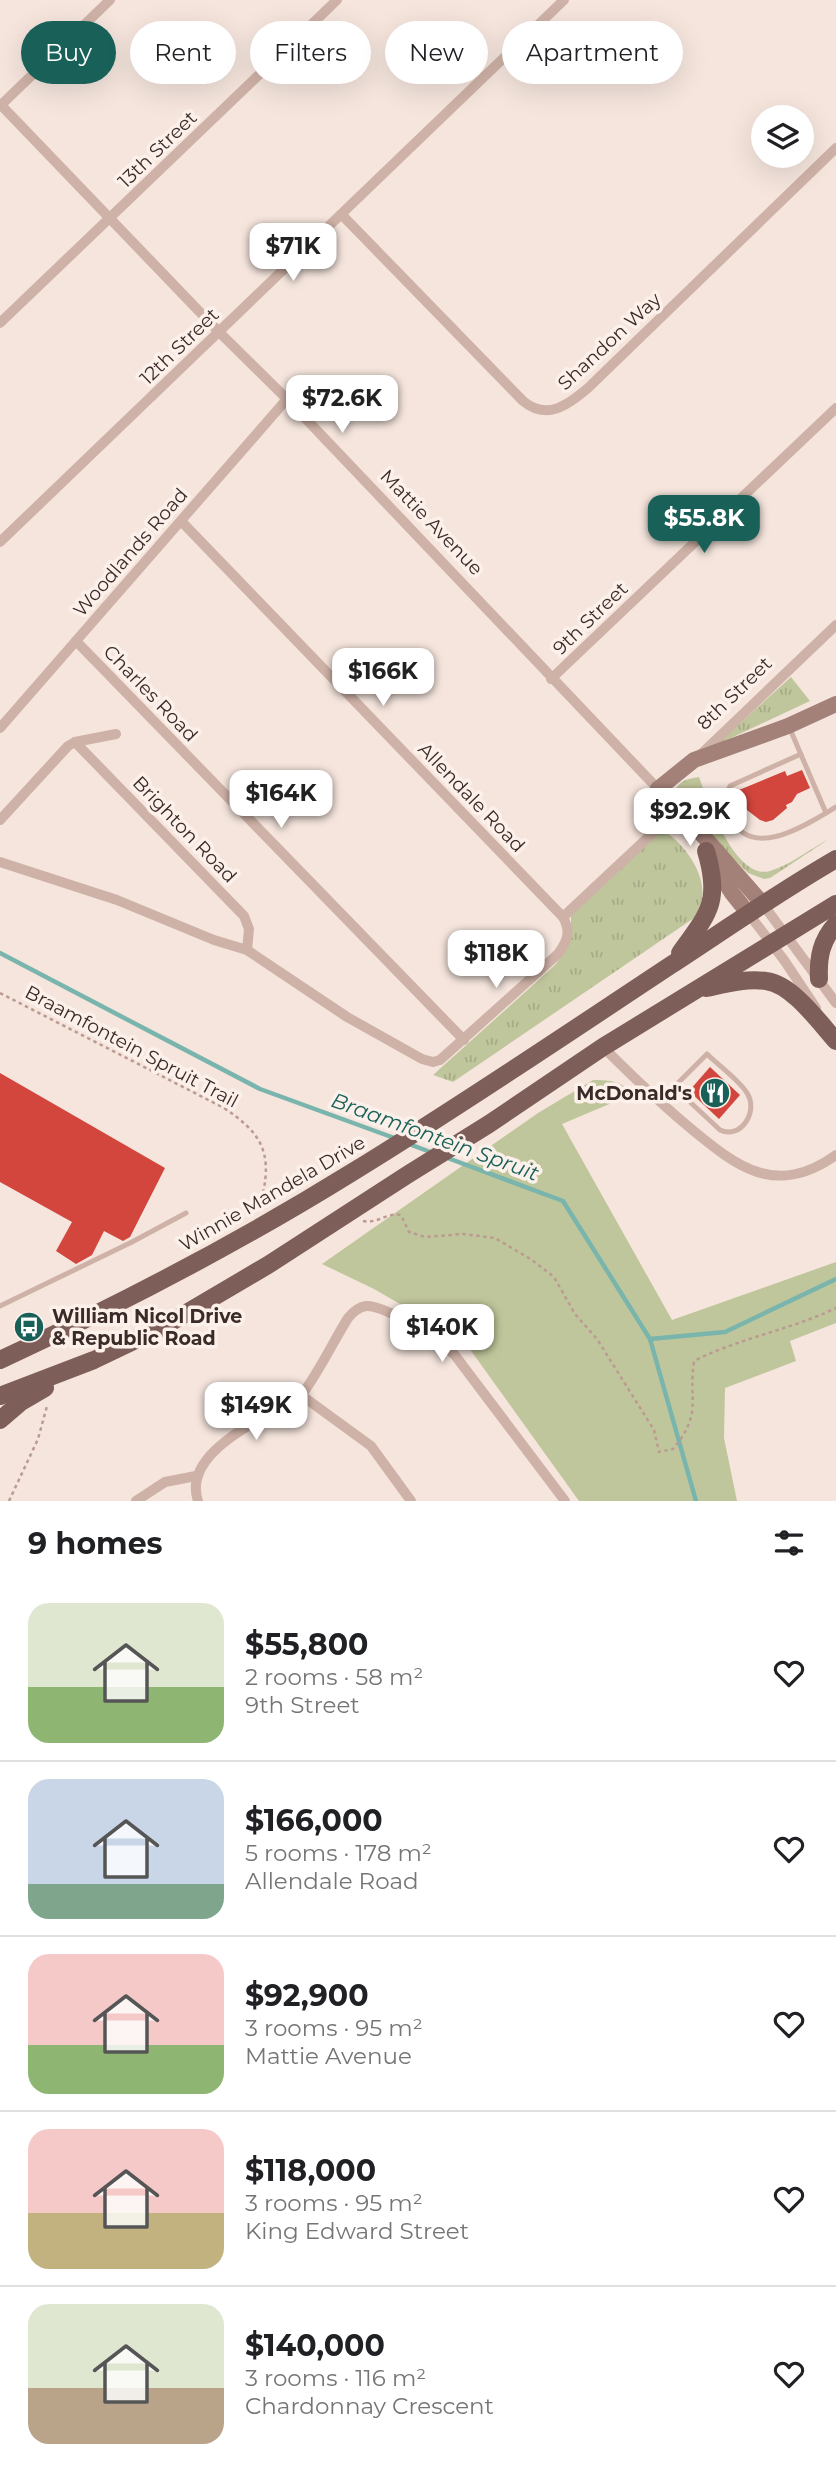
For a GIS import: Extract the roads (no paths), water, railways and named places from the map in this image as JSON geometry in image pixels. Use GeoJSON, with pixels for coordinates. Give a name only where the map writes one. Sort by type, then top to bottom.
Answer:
{"type":"FeatureCollection","features":[{"type":"Feature","properties":{"kind":"main road"},"geometry":{"type":"LineString","coordinates":[[672,964],[704,920],[712,902],[713,875],[706,851]]}},
{"type":"Feature","properties":{"kind":"main road","name":"Winnie Mandela Drive"},"geometry":{"type":"LineString","coordinates":[[0,1360],[209,1256],[350,1174],[755,908],[836,859]]}},
{"type":"Feature","properties":{"kind":"main road"},"geometry":{"type":"LineString","coordinates":[[0,1396],[94,1360],[161,1328],[268,1265],[489,1124],[603,1047],[836,904]]}},
{"type":"Feature","properties":{"kind":"main road"},"geometry":{"type":"LineString","coordinates":[[819,979],[821,946],[825,936],[836,924]]}},
{"type":"Feature","properties":{"kind":"main road"},"geometry":{"type":"LineString","coordinates":[[694,991],[750,981],[775,983],[794,996],[836,1040]]}},
{"type":"Feature","properties":{"kind":"main road"},"geometry":{"type":"LineString","coordinates":[[0,1420],[22,1402],[94,1360]]}},
{"type":"Feature","properties":{"kind":"street"},"geometry":{"type":"LineString","coordinates":[[0,105],[110,0]]}},
{"type":"Feature","properties":{"kind":"street","name":"13th Street"},"geometry":{"type":"LineString","coordinates":[[0,323],[337,0]]}},
{"type":"Feature","properties":{"kind":"street","name":"12th Street"},"geometry":{"type":"LineString","coordinates":[[0,542],[564,0]]}},
{"type":"Feature","properties":{"kind":"street","name":"Mattie Avenue"},"geometry":{"type":"LineString","coordinates":[[0,105],[287,399],[551,679],[699,831],[755,908],[780,939],[819,979],[836,1003]]}},
{"type":"Feature","properties":{"kind":"street","name":"Shandon Way"},"geometry":{"type":"LineString","coordinates":[[342,215],[523,401],[539,411],[552,411],[573,401],[589,388],[836,148]]}},
{"type":"Feature","properties":{"kind":"street","name":"Woodlands Road"},"geometry":{"type":"LineString","coordinates":[[0,729],[287,399]]}},
{"type":"Feature","properties":{"kind":"street","name":"9th Street"},"geometry":{"type":"LineString","coordinates":[[551,679],[836,408]]}},
{"type":"Feature","properties":{"kind":"street","name":"Allendale Road"},"geometry":{"type":"LineString","coordinates":[[181,521],[563,917]]}},
{"type":"Feature","properties":{"kind":"street","name":"8th Street"},"geometry":{"type":"LineString","coordinates":[[659,789],[694,760],[836,625]]}},
{"type":"Feature","properties":{"kind":"street","name":"Charles Road"},"geometry":{"type":"LineString","coordinates":[[76,641],[464,1040]]}},
{"type":"Feature","properties":{"kind":"street"},"geometry":{"type":"LineString","coordinates":[[694,760],[788,726],[836,704]]}},
{"type":"Feature","properties":{"kind":"street"},"geometry":{"type":"LineString","coordinates":[[0,820],[61,752],[75,742],[116,734]]}},
{"type":"Feature","properties":{"kind":"street","name":"Brighton Road"},"geometry":{"type":"LineString","coordinates":[[75,742],[244,916],[249,929],[247,950]]}},
{"type":"Feature","properties":{"kind":"street","name":"Mattie Avenue"},"geometry":{"type":"LineString","coordinates":[[659,789],[706,851],[732,893],[755,908],[780,939],[836,1040]]}},
{"type":"Feature","properties":{"kind":"street"},"geometry":{"type":"LineString","coordinates":[[0,862],[117,900],[214,940],[247,950],[348,1017],[422,1059],[437,1061],[464,1040],[558,954],[569,936],[563,917],[656,830]]}},
{"type":"Feature","properties":{"kind":"street"},"geometry":{"type":"LineString","coordinates":[[603,1047],[659,1102],[726,1158],[752,1171],[768,1175],[810,1171],[836,1155]]}},
{"type":"Feature","properties":{"kind":"street"},"geometry":{"type":"LineString","coordinates":[[198,1501],[195,1491],[196,1476],[206,1457],[301,1395],[353,1313],[365,1306],[386,1311],[454,1354],[565,1501]]}},
{"type":"Feature","properties":{"kind":"street"},"geometry":{"type":"LineString","coordinates":[[301,1395],[371,1446],[411,1501]]}},
{"type":"Feature","properties":{"kind":"street"},"geometry":{"type":"LineString","coordinates":[[136,1501],[164,1482],[196,1476]]}},
{"type":"Feature","properties":{"kind":"lane"},"geometry":{"type":"LineString","coordinates":[[788,726],[826,813]]}},
{"type":"Feature","properties":{"kind":"lane"},"geometry":{"type":"LineString","coordinates":[[801,754],[730,786],[726,794],[730,816],[747,835],[762,839],[783,836],[836,807]]}},
{"type":"Feature","properties":{"kind":"lane"},"geometry":{"type":"LineString","coordinates":[[659,1102],[674,1087],[707,1054],[748,1094],[751,1106],[748,1116],[740,1130],[726,1133],[674,1087]]}},
{"type":"Feature","properties":{"kind":"lane"},"geometry":{"type":"LineString","coordinates":[[0,1306],[186,1213]]}},
{"type":"Feature","properties":{"kind":"waterway","name":"Braamfontein Spruit"},"geometry":{"type":"LineString","coordinates":[[0,953],[260,1089],[397,1139]]}},
{"type":"Feature","properties":{"kind":"waterway","name":"Braamfontein Spruit"},"geometry":{"type":"LineString","coordinates":[[409,1144],[433,1153]]}},
{"type":"Feature","properties":{"kind":"waterway","name":"Braamfontein Spruit"},"geometry":{"type":"LineString","coordinates":[[445,1157],[563,1201],[650,1339],[696,1501]]}},
{"type":"Feature","properties":{"kind":"waterway"},"geometry":{"type":"LineString","coordinates":[[650,1339],[725,1332],[836,1279]]}},
{"type":"Feature","properties":{"kind":"place","name":"McDonald's"},"geometry":{"type":"Point","coordinates":[715,1093]}},
{"type":"Feature","properties":{"kind":"place","name":"William Nicol Drive & Republic Road"},"geometry":{"type":"Point","coordinates":[29,1327]}}]}
